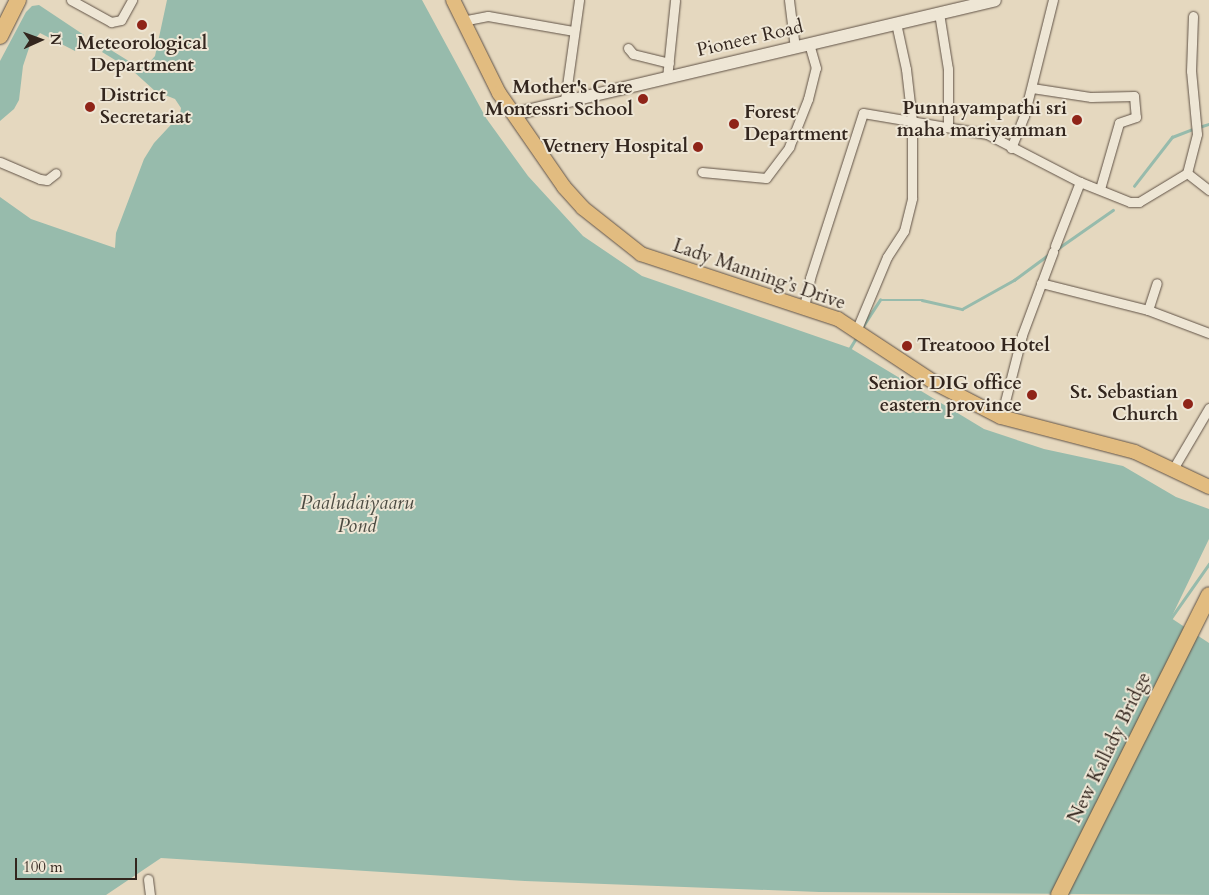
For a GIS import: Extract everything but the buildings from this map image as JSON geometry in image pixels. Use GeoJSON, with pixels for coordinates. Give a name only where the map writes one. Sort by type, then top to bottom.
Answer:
{"type":"FeatureCollection","features":[{"type":"Feature","properties":{"kind":"highway"},"geometry":{"type":"LineString","coordinates":[[0,36],[18,0]]}},
{"type":"Feature","properties":{"kind":"highway"},"geometry":{"type":"LineString","coordinates":[[1198,620],[1209,595]]}},
{"type":"Feature","properties":{"kind":"highway"},"geometry":{"type":"LineString","coordinates":[[1198,620],[1209,605]]}},
{"type":"Feature","properties":{"kind":"highway","name":"New Kallady Bridge"},"geometry":{"type":"LineString","coordinates":[[1059,895],[1198,620]]}},
{"type":"Feature","properties":{"kind":"highway","name":"New Kallady Bridge"},"geometry":{"type":"LineString","coordinates":[[1064,895],[1198,620]]}},
{"type":"Feature","properties":{"kind":"main road","name":"Lady Manning’s Drive"},"geometry":{"type":"LineString","coordinates":[[453,0],[485,70],[514,114],[583,208],[623,242],[641,254],[668,265],[838,318],[935,383],[1001,417],[1135,452],[1209,487]]}},
{"type":"Feature","properties":{"kind":"main road","name":"Pioneer Road"},"geometry":{"type":"LineString","coordinates":[[514,114],[565,100],[668,78],[995,0]]}},
{"type":"Feature","properties":{"kind":"street"},"geometry":{"type":"LineString","coordinates":[[71,0],[111,22],[121,20],[132,0]]}},
{"type":"Feature","properties":{"kind":"street"},"geometry":{"type":"LineString","coordinates":[[565,100],[573,32],[579,0]]}},
{"type":"Feature","properties":{"kind":"street"},"geometry":{"type":"LineString","coordinates":[[668,78],[675,0]]}},
{"type":"Feature","properties":{"kind":"street"},"geometry":{"type":"LineString","coordinates":[[789,0],[795,48]]}},
{"type":"Feature","properties":{"kind":"street"},"geometry":{"type":"LineString","coordinates":[[1011,148],[1032,88],[1053,0]]}},
{"type":"Feature","properties":{"kind":"street"},"geometry":{"type":"LineString","coordinates":[[939,13],[948,69],[948,125]]}},
{"type":"Feature","properties":{"kind":"street"},"geometry":{"type":"LineString","coordinates":[[462,21],[488,16],[573,32]]}},
{"type":"Feature","properties":{"kind":"street"},"geometry":{"type":"LineString","coordinates":[[804,306],[810,278],[863,113],[948,125],[987,134],[1080,182],[1130,202],[1139,202],[1187,173],[1197,134],[1192,71],[1193,16]]}},
{"type":"Feature","properties":{"kind":"street"},"geometry":{"type":"LineString","coordinates":[[856,331],[887,257],[904,231],[914,176],[912,121],[906,69],[896,24]]}},
{"type":"Feature","properties":{"kind":"street"},"geometry":{"type":"LineString","coordinates":[[702,172],[766,178],[789,147],[808,99],[816,68],[810,44]]}},
{"type":"Feature","properties":{"kind":"street"},"geometry":{"type":"LineString","coordinates":[[628,48],[633,54],[669,63]]}},
{"type":"Feature","properties":{"kind":"street"},"geometry":{"type":"LineString","coordinates":[[1032,88],[1090,97],[1134,96],[1136,117],[1119,123],[1100,189]]}},
{"type":"Feature","properties":{"kind":"street"},"geometry":{"type":"LineString","coordinates":[[0,162],[44,180],[56,173]]}},
{"type":"Feature","properties":{"kind":"street"},"geometry":{"type":"LineString","coordinates":[[1187,173],[1209,190]]}},
{"type":"Feature","properties":{"kind":"street"},"geometry":{"type":"LineString","coordinates":[[1001,417],[1022,335],[1080,182]]}},
{"type":"Feature","properties":{"kind":"street"},"geometry":{"type":"LineString","coordinates":[[1148,310],[1157,282]]}},
{"type":"Feature","properties":{"kind":"street"},"geometry":{"type":"LineString","coordinates":[[1041,283],[1148,310],[1209,333]]}},
{"type":"Feature","properties":{"kind":"street"},"geometry":{"type":"LineString","coordinates":[[1173,469],[1209,408]]}},
{"type":"Feature","properties":{"kind":"street"},"geometry":{"type":"LineString","coordinates":[[148,880],[150,895]]}},
{"type":"Feature","properties":{"kind":"water","name":"Paaludaiyaaru Pond"},"geometry":{"type":"Polygon","coordinates":[[[167,0],[422,0],[486,118],[528,176],[583,236],[642,276],[850,348],[984,429],[1044,449],[1123,466],[1176,497],[1209,509],[1209,539],[1171,618],[1209,643],[1209,895],[819,892],[525,881],[161,858],[106,895],[0,895],[0,197],[31,219],[115,248],[116,233],[144,159],[154,143],[180,115],[181,108],[175,99],[155,91],[133,71],[102,52],[106,47],[140,68],[147,65],[155,56],[167,0]]]}},
{"type":"Feature","properties":{"kind":"water"},"geometry":{"type":"Polygon","coordinates":[[[39,5],[84,35],[75,51],[40,33],[30,45],[23,66],[19,100],[14,109],[0,121],[0,61],[26,12],[32,6],[39,5]]]}},
{"type":"Feature","properties":{"kind":"waterway"},"geometry":{"type":"LineString","coordinates":[[1199,127],[1209,124]]}},
{"type":"Feature","properties":{"kind":"waterway"},"geometry":{"type":"LineString","coordinates":[[1134,186],[1172,137],[1193,129]]}},
{"type":"Feature","properties":{"kind":"waterway"},"geometry":{"type":"LineString","coordinates":[[1057,249],[1113,210]]}},
{"type":"Feature","properties":{"kind":"waterway"},"geometry":{"type":"LineString","coordinates":[[861,329],[880,300],[922,300],[962,309],[1014,280],[1048,255]]}},
{"type":"Feature","properties":{"kind":"waterway"},"geometry":{"type":"LineString","coordinates":[[850,348],[856,338]]}},
{"type":"Feature","properties":{"kind":"waterway"},"geometry":{"type":"LineString","coordinates":[[1171,618],[1209,564]]}},
{"type":"Feature","properties":{"kind":"place","name":"Meteorological Department"},"geometry":{"type":"Point","coordinates":[142,25]}},
{"type":"Feature","properties":{"kind":"place","name":"Mother's Care Montessri School"},"geometry":{"type":"Point","coordinates":[643,99]}},
{"type":"Feature","properties":{"kind":"place","name":"District Secretariat"},"geometry":{"type":"Point","coordinates":[90,107]}},
{"type":"Feature","properties":{"kind":"place","name":"Punnayampathi sri maha mariyamman"},"geometry":{"type":"Point","coordinates":[1077,120]}},
{"type":"Feature","properties":{"kind":"place","name":"Forest Department"},"geometry":{"type":"Point","coordinates":[734,124]}},
{"type":"Feature","properties":{"kind":"place","name":"Vetnery Hospital"},"geometry":{"type":"Point","coordinates":[698,147]}},
{"type":"Feature","properties":{"kind":"place","name":"Treatooo Hotel"},"geometry":{"type":"Point","coordinates":[907,346]}},
{"type":"Feature","properties":{"kind":"place","name":"Senior DIG office eastern province"},"geometry":{"type":"Point","coordinates":[1032,395]}},
{"type":"Feature","properties":{"kind":"place","name":"St. Sebastian Church"},"geometry":{"type":"Point","coordinates":[1188,404]}}]}
